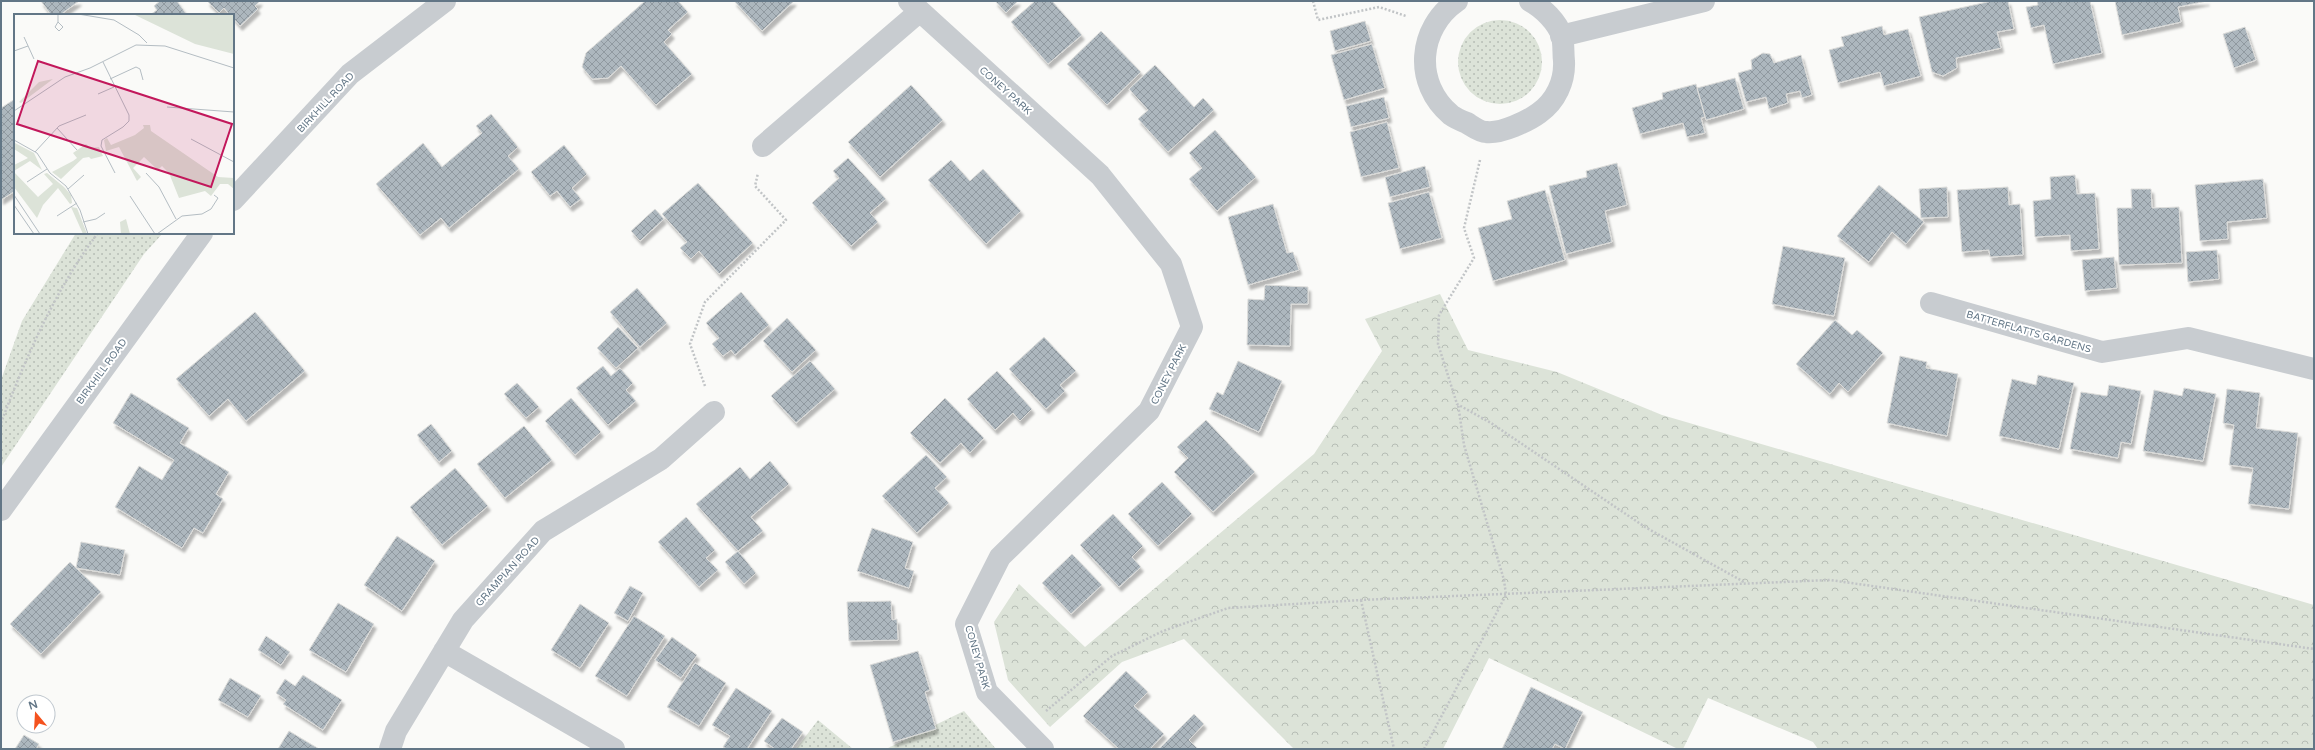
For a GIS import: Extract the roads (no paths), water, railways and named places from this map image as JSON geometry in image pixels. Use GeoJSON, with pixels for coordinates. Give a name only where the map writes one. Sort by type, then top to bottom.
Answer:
{"type":"FeatureCollection","features":[{"type":"Feature","properties":{"kind":"street","name":"BIRKHILL ROAD"},"geometry":{"type":"LineString","coordinates":[[234,199],[350,74],[445,1]]}},
{"type":"Feature","properties":{"kind":"street"},"geometry":{"type":"LineString","coordinates":[[1457,1],[1445,10],[1433,26],[1426,44],[1425,69],[1431,90],[1451,115],[1486,132],[1523,124],[1546,108],[1556,94],[1564,71],[1562,36],[1542,8],[1530,1]]}},
{"type":"Feature","properties":{"kind":"street"},"geometry":{"type":"LineString","coordinates":[[1562,36],[1704,1]]}},
{"type":"Feature","properties":{"kind":"street","name":"CONEY PARK"},"geometry":{"type":"LineString","coordinates":[[763,146],[914,6],[1100,175],[1171,264],[1192,327],[1149,411],[1000,557],[966,624],[987,692],[1022,730],[1043,749]]}},
{"type":"Feature","properties":{"kind":"street","name":"BIRKHILL ROAD"},"geometry":{"type":"LineString","coordinates":[[1,510],[201,234]]}},
{"type":"Feature","properties":{"kind":"street","name":"BATTERFLATTS GARDENS"},"geometry":{"type":"LineString","coordinates":[[1931,303],[2102,352],[2188,338],[2314,369]]}},
{"type":"Feature","properties":{"kind":"street","name":"GRAMPIAN ROAD"},"geometry":{"type":"LineString","coordinates":[[390,749],[396,731],[463,620],[543,531],[661,459],[714,412]]}},
{"type":"Feature","properties":{"kind":"street"},"geometry":{"type":"LineString","coordinates":[[444,652],[614,749]]}}]}
